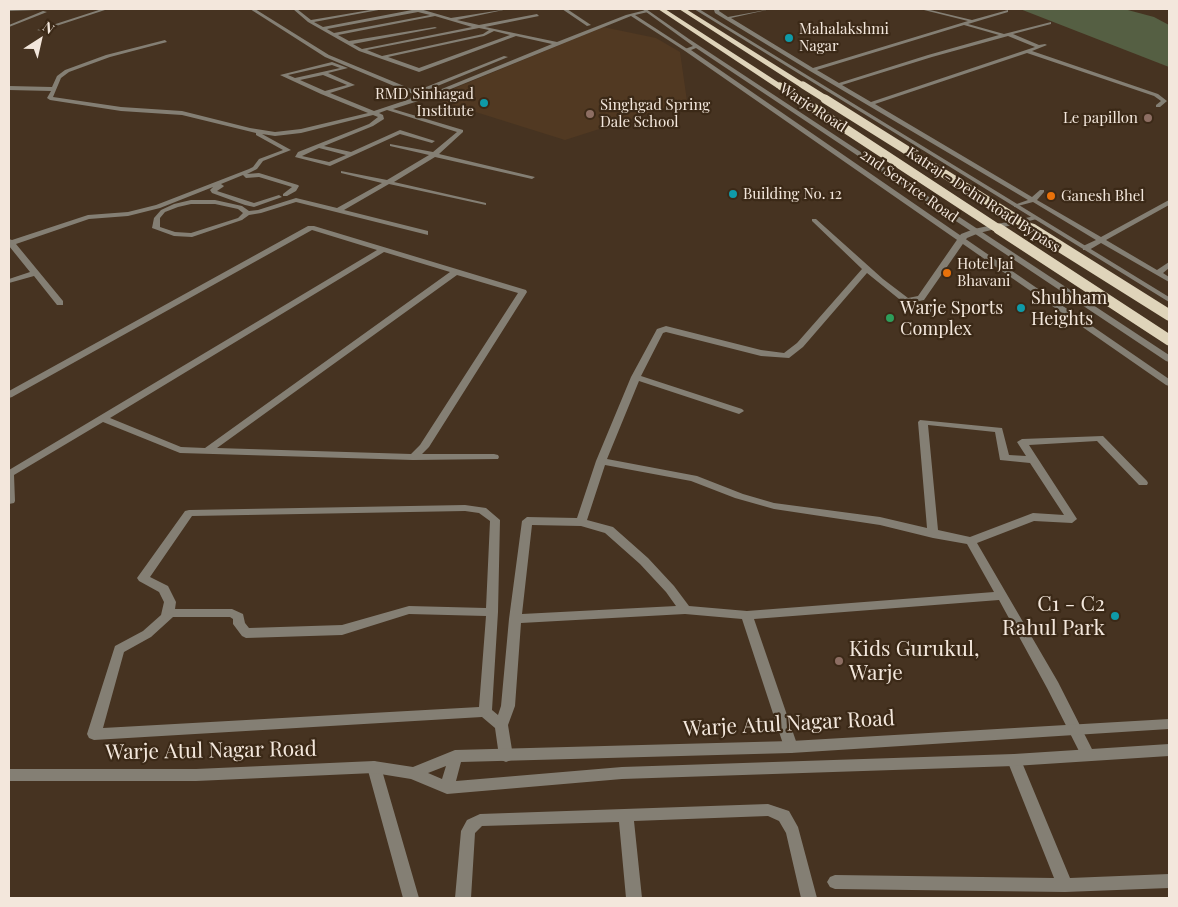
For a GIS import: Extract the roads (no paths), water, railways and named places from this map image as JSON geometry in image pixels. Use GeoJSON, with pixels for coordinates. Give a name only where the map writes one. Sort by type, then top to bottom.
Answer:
{"type":"FeatureCollection","features":[{"type":"Feature","properties":{"kind":"highway","name":"Katraj - Dehu Road Bypass"},"geometry":{"type":"LineString","coordinates":[[661,9],[1169,340]]}},
{"type":"Feature","properties":{"kind":"highway","name":"Katraj - Dehu Road Bypass"},"geometry":{"type":"LineString","coordinates":[[682,9],[1169,316]]}},
{"type":"Feature","properties":{"kind":"street"},"geometry":{"type":"LineString","coordinates":[[9,26],[52,9]]}},
{"type":"Feature","properties":{"kind":"street"},"geometry":{"type":"LineString","coordinates":[[9,10],[62,9]]}},
{"type":"Feature","properties":{"kind":"street"},"geometry":{"type":"LineString","coordinates":[[38,30],[106,9]]}},
{"type":"Feature","properties":{"kind":"street"},"geometry":{"type":"LineString","coordinates":[[252,9],[322,54],[416,93],[587,24],[636,9]]}},
{"type":"Feature","properties":{"kind":"street"},"geometry":{"type":"LineString","coordinates":[[295,9],[310,22],[361,50],[419,70],[515,35]]}},
{"type":"Feature","properties":{"kind":"street"},"geometry":{"type":"LineString","coordinates":[[310,22],[382,9]]}},
{"type":"Feature","properties":{"kind":"street"},"geometry":{"type":"LineString","coordinates":[[413,9],[463,23],[557,44]]}},
{"type":"Feature","properties":{"kind":"street"},"geometry":{"type":"LineString","coordinates":[[323,28],[428,9]]}},
{"type":"Feature","properties":{"kind":"street"},"geometry":{"type":"LineString","coordinates":[[334,34],[488,9]]}},
{"type":"Feature","properties":{"kind":"street"},"geometry":{"type":"LineString","coordinates":[[449,19],[506,9]]}},
{"type":"Feature","properties":{"kind":"street"},"geometry":{"type":"LineString","coordinates":[[564,9],[587,24]]}},
{"type":"Feature","properties":{"kind":"street","name":"Warje Road"},"geometry":{"type":"LineString","coordinates":[[696,9],[1169,300]]}},
{"type":"Feature","properties":{"kind":"street"},"geometry":{"type":"LineString","coordinates":[[718,9],[716,10],[717,12],[812,70],[1169,280]]}},
{"type":"Feature","properties":{"kind":"street"},"geometry":{"type":"LineString","coordinates":[[727,18],[769,9]]}},
{"type":"Feature","properties":{"kind":"street"},"geometry":{"type":"LineString","coordinates":[[922,9],[972,22]]}},
{"type":"Feature","properties":{"kind":"street"},"geometry":{"type":"LineString","coordinates":[[9,18],[25,10]]}},
{"type":"Feature","properties":{"kind":"street"},"geometry":{"type":"LineString","coordinates":[[164,41],[108,56],[67,71],[59,77],[52,89],[50,98],[121,109],[182,113],[250,130],[275,134],[301,131],[374,113],[429,96],[645,10]]}},
{"type":"Feature","properties":{"kind":"street","name":"Warje Road"},"geometry":{"type":"LineString","coordinates":[[645,10],[696,46],[1169,359]]}},
{"type":"Feature","properties":{"kind":"street"},"geometry":{"type":"LineString","coordinates":[[812,70],[1006,11]]}},
{"type":"Feature","properties":{"kind":"street"},"geometry":{"type":"LineString","coordinates":[[361,50],[537,15]]}},
{"type":"Feature","properties":{"kind":"street","name":"2nd Service Road"},"geometry":{"type":"LineString","coordinates":[[632,15],[688,50],[1169,383]]}},
{"type":"Feature","properties":{"kind":"street"},"geometry":{"type":"LineString","coordinates":[[349,43],[463,23]]}},
{"type":"Feature","properties":{"kind":"street"},"geometry":{"type":"LineString","coordinates":[[838,85],[930,56],[1049,23]]}},
{"type":"Feature","properties":{"kind":"street"},"geometry":{"type":"LineString","coordinates":[[963,24],[1006,35],[1039,47]]}},
{"type":"Feature","properties":{"kind":"street"},"geometry":{"type":"LineString","coordinates":[[381,58],[484,35],[493,30]]}},
{"type":"Feature","properties":{"kind":"street"},"geometry":{"type":"LineString","coordinates":[[870,104],[1026,50],[1046,45]]}},
{"type":"Feature","properties":{"kind":"street"},"geometry":{"type":"LineString","coordinates":[[688,50],[696,46]]}},
{"type":"Feature","properties":{"kind":"street"},"geometry":{"type":"LineString","coordinates":[[1026,50],[1162,99],[1164,101],[1158,106]]}},
{"type":"Feature","properties":{"kind":"street"},"geometry":{"type":"LineString","coordinates":[[294,80],[345,68],[332,63],[283,75],[294,80],[323,93],[381,116],[378,122],[298,156],[328,164],[398,132],[432,140]]}},
{"type":"Feature","properties":{"kind":"street"},"geometry":{"type":"LineString","coordinates":[[323,74],[352,85],[323,93]]}},
{"type":"Feature","properties":{"kind":"street"},"geometry":{"type":"LineString","coordinates":[[9,88],[52,89]]}},
{"type":"Feature","properties":{"kind":"street"},"geometry":{"type":"LineString","coordinates":[[413,100],[416,93]]}},
{"type":"Feature","properties":{"kind":"street"},"geometry":{"type":"LineString","coordinates":[[337,211],[390,182],[435,154],[461,131],[388,109]]}},
{"type":"Feature","properties":{"kind":"street"},"geometry":{"type":"LineString","coordinates":[[887,126],[902,122]]}},
{"type":"Feature","properties":{"kind":"street"},"geometry":{"type":"LineString","coordinates":[[60,303],[9,243],[88,217],[128,214],[158,207],[251,170],[261,160],[288,150],[250,130]]}},
{"type":"Feature","properties":{"kind":"street"},"geometry":{"type":"LineString","coordinates":[[412,135],[394,144],[532,177]]}},
{"type":"Feature","properties":{"kind":"street"},"geometry":{"type":"LineString","coordinates":[[320,146],[351,154]]}},
{"type":"Feature","properties":{"kind":"street"},"geometry":{"type":"LineString","coordinates":[[342,172],[484,204]]}},
{"type":"Feature","properties":{"kind":"street"},"geometry":{"type":"LineString","coordinates":[[285,195],[294,190],[296,186],[259,174],[249,175],[213,190],[254,205],[285,195],[294,200],[425,233]]}},
{"type":"Feature","properties":{"kind":"street"},"geometry":{"type":"LineString","coordinates":[[1016,206],[1033,200],[1042,191]]}},
{"type":"Feature","properties":{"kind":"street"},"geometry":{"type":"LineString","coordinates":[[247,213],[240,207],[215,202],[191,202],[176,205],[163,211],[157,218],[156,228],[174,234],[192,235],[240,219],[247,213],[259,212],[294,200]]}},
{"type":"Feature","properties":{"kind":"street"},"geometry":{"type":"LineString","coordinates":[[1086,248],[1169,202]]}},
{"type":"Feature","properties":{"kind":"street"},"geometry":{"type":"LineString","coordinates":[[907,301],[920,298],[960,239],[977,231],[1035,218]]}},
{"type":"Feature","properties":{"kind":"street"},"geometry":{"type":"LineString","coordinates":[[814,220],[896,294],[928,310]]}},
{"type":"Feature","properties":{"kind":"street"},"geometry":{"type":"LineString","coordinates":[[9,395],[311,228],[523,292],[424,447],[413,457]]}},
{"type":"Feature","properties":{"kind":"street"},"geometry":{"type":"LineString","coordinates":[[9,501],[9,474],[383,250]]}},
{"type":"Feature","properties":{"kind":"street"},"geometry":{"type":"LineString","coordinates":[[1158,273],[1169,264]]}},
{"type":"Feature","properties":{"kind":"street"},"geometry":{"type":"LineString","coordinates":[[581,522],[602,461],[636,377],[660,331],[666,329],[761,353],[786,356],[800,345],[867,268]]}},
{"type":"Feature","properties":{"kind":"street"},"geometry":{"type":"LineString","coordinates":[[207,451],[456,272]]}},
{"type":"Feature","properties":{"kind":"street"},"geometry":{"type":"LineString","coordinates":[[9,281],[35,273]]}},
{"type":"Feature","properties":{"kind":"street"},"geometry":{"type":"LineString","coordinates":[[636,377],[739,411]]}},
{"type":"Feature","properties":{"kind":"street"},"geometry":{"type":"LineString","coordinates":[[102,418],[180,450],[413,457],[494,457]]}},
{"type":"Feature","properties":{"kind":"street"},"geometry":{"type":"LineString","coordinates":[[933,534],[923,422],[999,430],[1004,458],[1034,460]]}},
{"type":"Feature","properties":{"kind":"street"},"geometry":{"type":"LineString","coordinates":[[602,461],[693,478],[740,496],[774,506],[880,521],[971,541],[1034,517],[1072,519],[1022,442],[1100,438],[1143,483]]}},
{"type":"Feature","properties":{"kind":"street"},"geometry":{"type":"LineString","coordinates":[[485,712],[492,612],[495,520],[482,510],[465,508],[189,513],[143,578],[164,589],[170,602],[167,617],[147,634],[119,649],[94,734],[485,712],[500,725]]}},
{"type":"Feature","properties":{"kind":"street"},"geometry":{"type":"LineString","coordinates":[[506,756],[500,725],[508,706],[515,619],[527,521],[581,522],[608,530],[644,561],[670,589],[684,610]]}},
{"type":"Feature","properties":{"kind":"street"},"geometry":{"type":"LineString","coordinates":[[971,541],[1088,755]]}},
{"type":"Feature","properties":{"kind":"street"},"geometry":{"type":"LineString","coordinates":[[515,619],[684,610],[747,615],[1002,596]]}},
{"type":"Feature","properties":{"kind":"street"},"geometry":{"type":"LineString","coordinates":[[168,613],[232,613],[239,617],[239,624],[246,633],[342,630],[409,610],[492,612]]}},
{"type":"Feature","properties":{"kind":"street"},"geometry":{"type":"LineString","coordinates":[[747,615],[791,747]]}},
{"type":"Feature","properties":{"kind":"street","name":"Warje Atul Nagar Road"},"geometry":{"type":"LineString","coordinates":[[413,774],[455,756],[791,747],[1169,724]]}},
{"type":"Feature","properties":{"kind":"street","name":"Warje Atul Nagar Road"},"geometry":{"type":"LineString","coordinates":[[9,775],[196,775],[374,767],[413,774],[447,788],[622,773],[1014,760],[1169,750]]}},
{"type":"Feature","properties":{"kind":"street"},"geometry":{"type":"LineString","coordinates":[[447,788],[455,756]]}},
{"type":"Feature","properties":{"kind":"street"},"geometry":{"type":"LineString","coordinates":[[1014,760],[1066,885]]}},
{"type":"Feature","properties":{"kind":"street"},"geometry":{"type":"LineString","coordinates":[[374,767],[411,898]]}},
{"type":"Feature","properties":{"kind":"street"},"geometry":{"type":"LineString","coordinates":[[463,898],[468,831],[472,825],[480,820],[768,810],[784,816],[793,832],[810,898]]}},
{"type":"Feature","properties":{"kind":"street"},"geometry":{"type":"LineString","coordinates":[[626,816],[634,898]]}},
{"type":"Feature","properties":{"kind":"street"},"geometry":{"type":"LineString","coordinates":[[835,882],[1066,885],[1169,881]]}},
{"type":"Feature","properties":{"kind":"place","name":"Mahalakshmi Nagar"},"geometry":{"type":"Point","coordinates":[789,38]}},
{"type":"Feature","properties":{"kind":"place","name":"RMD Sinhagad Institute"},"geometry":{"type":"Point","coordinates":[484,103]}},
{"type":"Feature","properties":{"kind":"place","name":"Singhgad Spring Dale School"},"geometry":{"type":"Point","coordinates":[590,114]}},
{"type":"Feature","properties":{"kind":"place","name":"Le papillon"},"geometry":{"type":"Point","coordinates":[1148,118]}},
{"type":"Feature","properties":{"kind":"place","name":"Building No. 12"},"geometry":{"type":"Point","coordinates":[733,194]}},
{"type":"Feature","properties":{"kind":"place","name":"Ganesh Bhel"},"geometry":{"type":"Point","coordinates":[1051,196]}},
{"type":"Feature","properties":{"kind":"place","name":"Hotel Jai Bhavani"},"geometry":{"type":"Point","coordinates":[947,273]}},
{"type":"Feature","properties":{"kind":"place","name":"Shubham Heights"},"geometry":{"type":"Point","coordinates":[1021,308]}},
{"type":"Feature","properties":{"kind":"place","name":"Warje Sports Complex"},"geometry":{"type":"Point","coordinates":[890,318]}},
{"type":"Feature","properties":{"kind":"place","name":"C1 - C2 Rahul Park"},"geometry":{"type":"Point","coordinates":[1115,616]}},
{"type":"Feature","properties":{"kind":"place","name":"Kids Gurukul, Warje"},"geometry":{"type":"Point","coordinates":[839,661]}}]}
